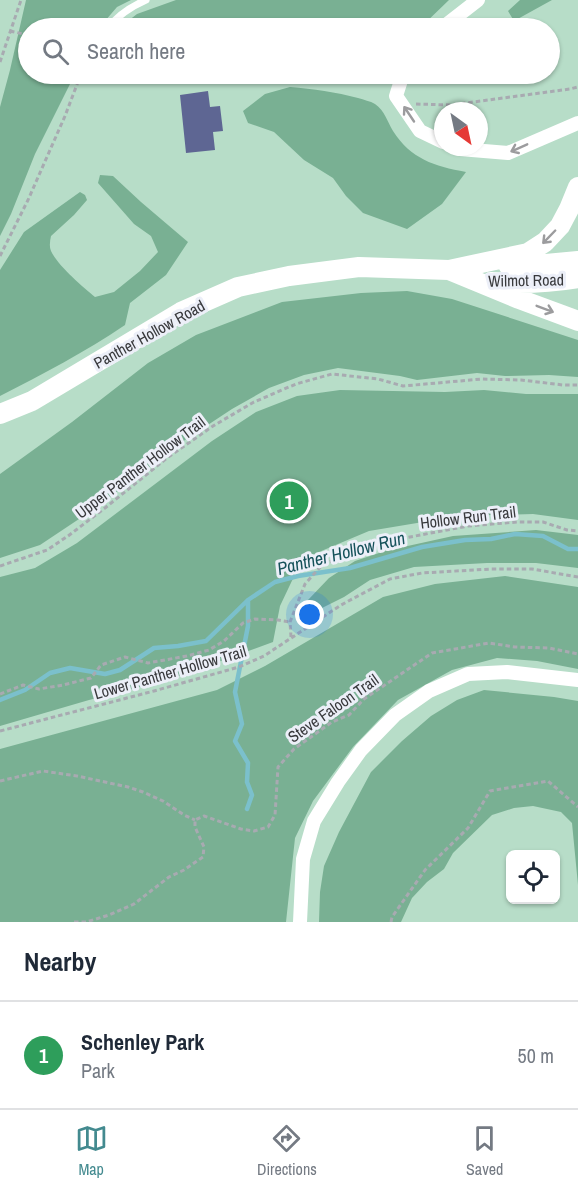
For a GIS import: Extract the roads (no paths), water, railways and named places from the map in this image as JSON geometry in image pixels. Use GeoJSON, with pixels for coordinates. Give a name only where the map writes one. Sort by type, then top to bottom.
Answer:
{"type":"FeatureCollection","features":[{"type":"Feature","properties":{"kind":"main road"},"geometry":{"type":"LineString","coordinates":[[477,272],[528,253],[545,242],[560,226],[570,209],[578,187]]}},
{"type":"Feature","properties":{"kind":"main road","name":"Wilmot Road"},"geometry":{"type":"LineString","coordinates":[[477,272],[578,261]]}},
{"type":"Feature","properties":{"kind":"main road","name":"Panther Hollow Road"},"geometry":{"type":"LineString","coordinates":[[0,414],[32,401],[181,312],[238,287],[289,276],[359,267],[477,272]]}},
{"type":"Feature","properties":{"kind":"main road"},"geometry":{"type":"LineString","coordinates":[[477,272],[578,321]]}},
{"type":"Feature","properties":{"kind":"main road","name":"Wilmot Road"},"geometry":{"type":"LineString","coordinates":[[477,272],[514,284],[557,282],[578,278]]}},
{"type":"Feature","properties":{"kind":"street"},"geometry":{"type":"LineString","coordinates":[[455,18],[478,0]]}},
{"type":"Feature","properties":{"kind":"street"},"geometry":{"type":"LineString","coordinates":[[400,84],[396,96],[420,131],[434,138]]}},
{"type":"Feature","properties":{"kind":"street"},"geometry":{"type":"LineString","coordinates":[[488,151],[508,153],[576,123]]}},
{"type":"Feature","properties":{"kind":"street"},"geometry":{"type":"LineString","coordinates":[[300,922],[303,859],[314,821],[361,750],[395,714],[429,691],[468,674],[507,672],[578,680]]}},
{"type":"Feature","properties":{"kind":"lane"},"geometry":{"type":"LineString","coordinates":[[116,18],[132,6],[146,0]]}},
{"type":"Feature","properties":{"kind":"waterway","name":"Panther Hollow Run"},"geometry":{"type":"LineString","coordinates":[[0,700],[25,690],[50,673],[70,668],[105,674],[120,670],[154,648],[206,641],[248,600],[275,582],[350,568],[422,547],[515,534],[543,536],[568,549],[578,549]]}},
{"type":"Feature","properties":{"kind":"waterway"},"geometry":{"type":"LineString","coordinates":[[247,809],[252,795],[247,782],[248,763],[235,741],[242,724],[235,692],[248,626],[248,600]]}},
{"type":"Feature","properties":{"kind":"place","name":"Schenley Park"},"geometry":{"type":"Point","coordinates":[289,501]}}]}
